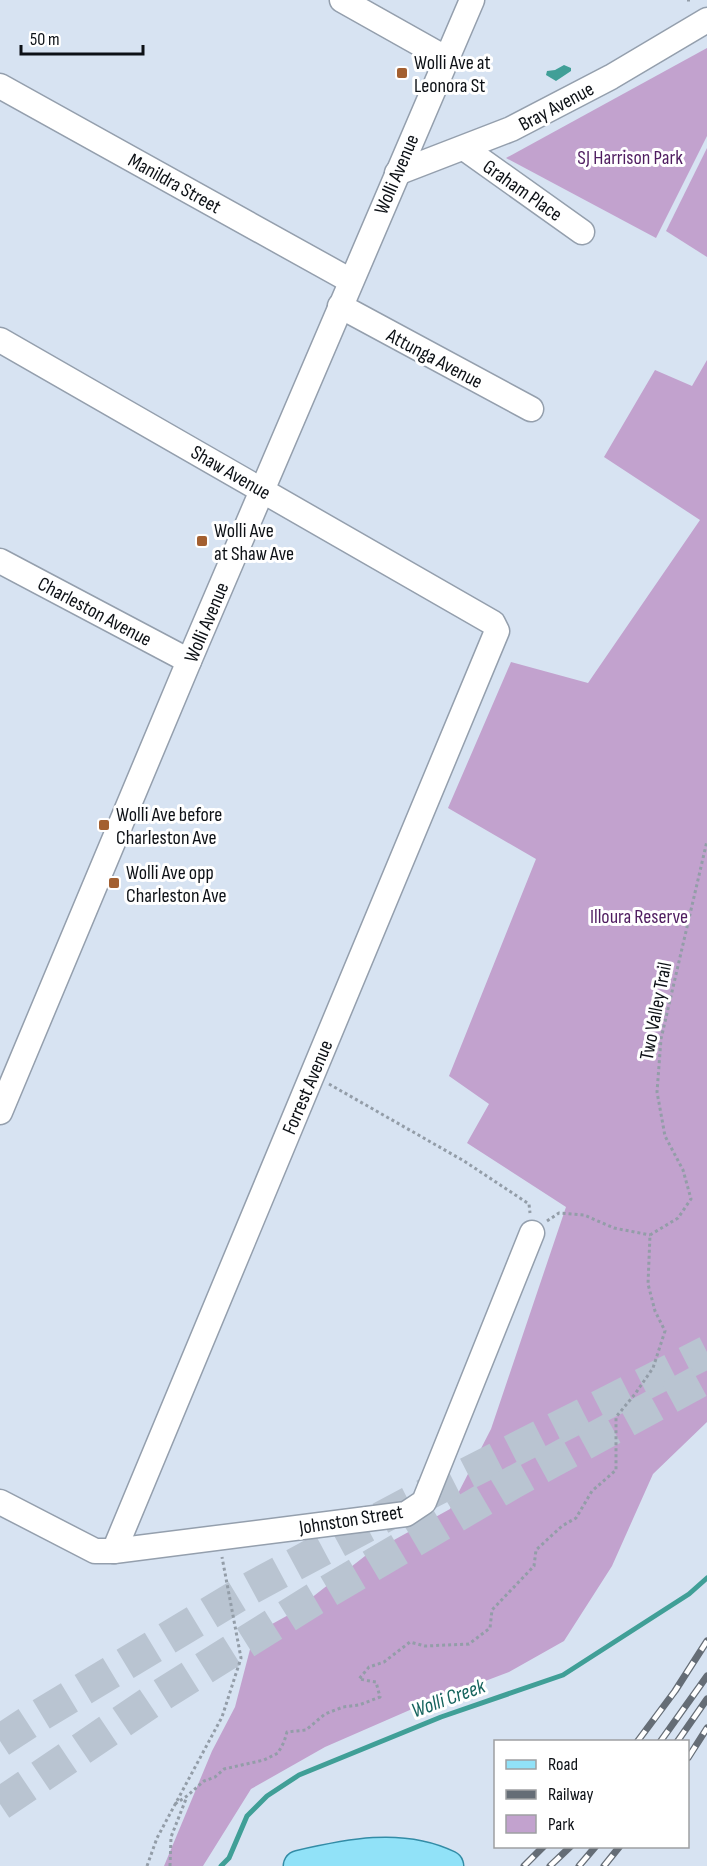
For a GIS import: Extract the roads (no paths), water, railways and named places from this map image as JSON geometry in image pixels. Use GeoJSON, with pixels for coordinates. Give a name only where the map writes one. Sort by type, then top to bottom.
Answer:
{"type":"FeatureCollection","features":[{"type":"Feature","properties":{"kind":"main road"},"geometry":{"type":"LineString","coordinates":[[307,1865],[362,1854],[396,1853],[420,1856],[448,1866]]}},
{"type":"Feature","properties":{"kind":"street"},"geometry":{"type":"LineString","coordinates":[[342,0],[447,59]]}},
{"type":"Feature","properties":{"kind":"street","name":"Wolli Avenue"},"geometry":{"type":"LineString","coordinates":[[0,1112],[189,661],[472,0]]}},
{"type":"Feature","properties":{"kind":"street","name":"Bray Avenue"},"geometry":{"type":"LineString","coordinates":[[397,173],[511,129],[601,82],[707,20]]}},
{"type":"Feature","properties":{"kind":"street","name":"Manildra Street"},"geometry":{"type":"LineString","coordinates":[[0,86],[351,281]]}},
{"type":"Feature","properties":{"kind":"street","name":"Graham Place"},"geometry":{"type":"LineString","coordinates":[[464,148],[582,232]]}},
{"type":"Feature","properties":{"kind":"street","name":"Attunga Avenue"},"geometry":{"type":"LineString","coordinates":[[340,306],[531,409]]}},
{"type":"Feature","properties":{"kind":"street","name":"Shaw Avenue"},"geometry":{"type":"LineString","coordinates":[[0,340],[493,623]]}},
{"type":"Feature","properties":{"kind":"street","name":"Charleston Avenue"},"geometry":{"type":"LineString","coordinates":[[0,561],[189,661]]}},
{"type":"Feature","properties":{"kind":"street","name":"Forrest Avenue"},"geometry":{"type":"LineString","coordinates":[[114,1551],[497,631],[493,623]]}},
{"type":"Feature","properties":{"kind":"street","name":"Johnston Street"},"geometry":{"type":"LineString","coordinates":[[0,1502],[95,1551],[114,1551],[406,1514],[424,1502],[532,1233]]}},
{"type":"Feature","properties":{"kind":"waterway","name":"Wolli Creek"},"geometry":{"type":"LineString","coordinates":[[221,1866],[229,1858],[247,1816],[267,1796],[299,1775],[441,1717],[563,1675],[689,1594],[707,1578]]}},
{"type":"Feature","properties":{"kind":"tunnel"},"geometry":{"type":"LineString","coordinates":[[0,1741],[249,1589],[409,1503],[707,1352]]}},
{"type":"Feature","properties":{"kind":"tunnel"},"geometry":{"type":"LineString","coordinates":[[0,1804],[155,1699],[313,1600],[512,1483],[707,1377]]}},
{"type":"Feature","properties":{"kind":"railway"},"geometry":{"type":"LineString","coordinates":[[638,1740],[675,1691],[707,1641]]}},
{"type":"Feature","properties":{"kind":"railway"},"geometry":{"type":"LineString","coordinates":[[661,1740],[707,1676]]}},
{"type":"Feature","properties":{"kind":"railway"},"geometry":{"type":"LineString","coordinates":[[678,1740],[707,1699]]}},
{"type":"Feature","properties":{"kind":"railway"},"geometry":{"type":"LineString","coordinates":[[689,1756],[707,1728]]}},
{"type":"Feature","properties":{"kind":"railway"},"geometry":{"type":"LineString","coordinates":[[524,1866],[542,1848]]}},
{"type":"Feature","properties":{"kind":"railway"},"geometry":{"type":"LineString","coordinates":[[550,1866],[569,1848]]}},
{"type":"Feature","properties":{"kind":"railway"},"geometry":{"type":"LineString","coordinates":[[579,1866],[594,1848]]}},
{"type":"Feature","properties":{"kind":"railway"},"geometry":{"type":"LineString","coordinates":[[604,1866],[618,1848]]}},
{"type":"Feature","properties":{"kind":"place","name":"Wolli Ave at Leonora St"},"geometry":{"type":"Point","coordinates":[402,73]}},
{"type":"Feature","properties":{"kind":"place","name":"Wolli Ave at Shaw Ave"},"geometry":{"type":"Point","coordinates":[202,541]}},
{"type":"Feature","properties":{"kind":"place","name":"Wolli Ave before Charleston Ave"},"geometry":{"type":"Point","coordinates":[104,825]}},
{"type":"Feature","properties":{"kind":"place","name":"Wolli Ave opp Charleston Ave"},"geometry":{"type":"Point","coordinates":[114,883]}},
{"type":"Feature","properties":{"kind":"park label","name":"SJ Harrison Park"},"geometry":{"type":"Point","coordinates":[630,157]}},
{"type":"Feature","properties":{"kind":"park label","name":"Illoura Reserve"},"geometry":{"type":"Point","coordinates":[639,916]}}]}
